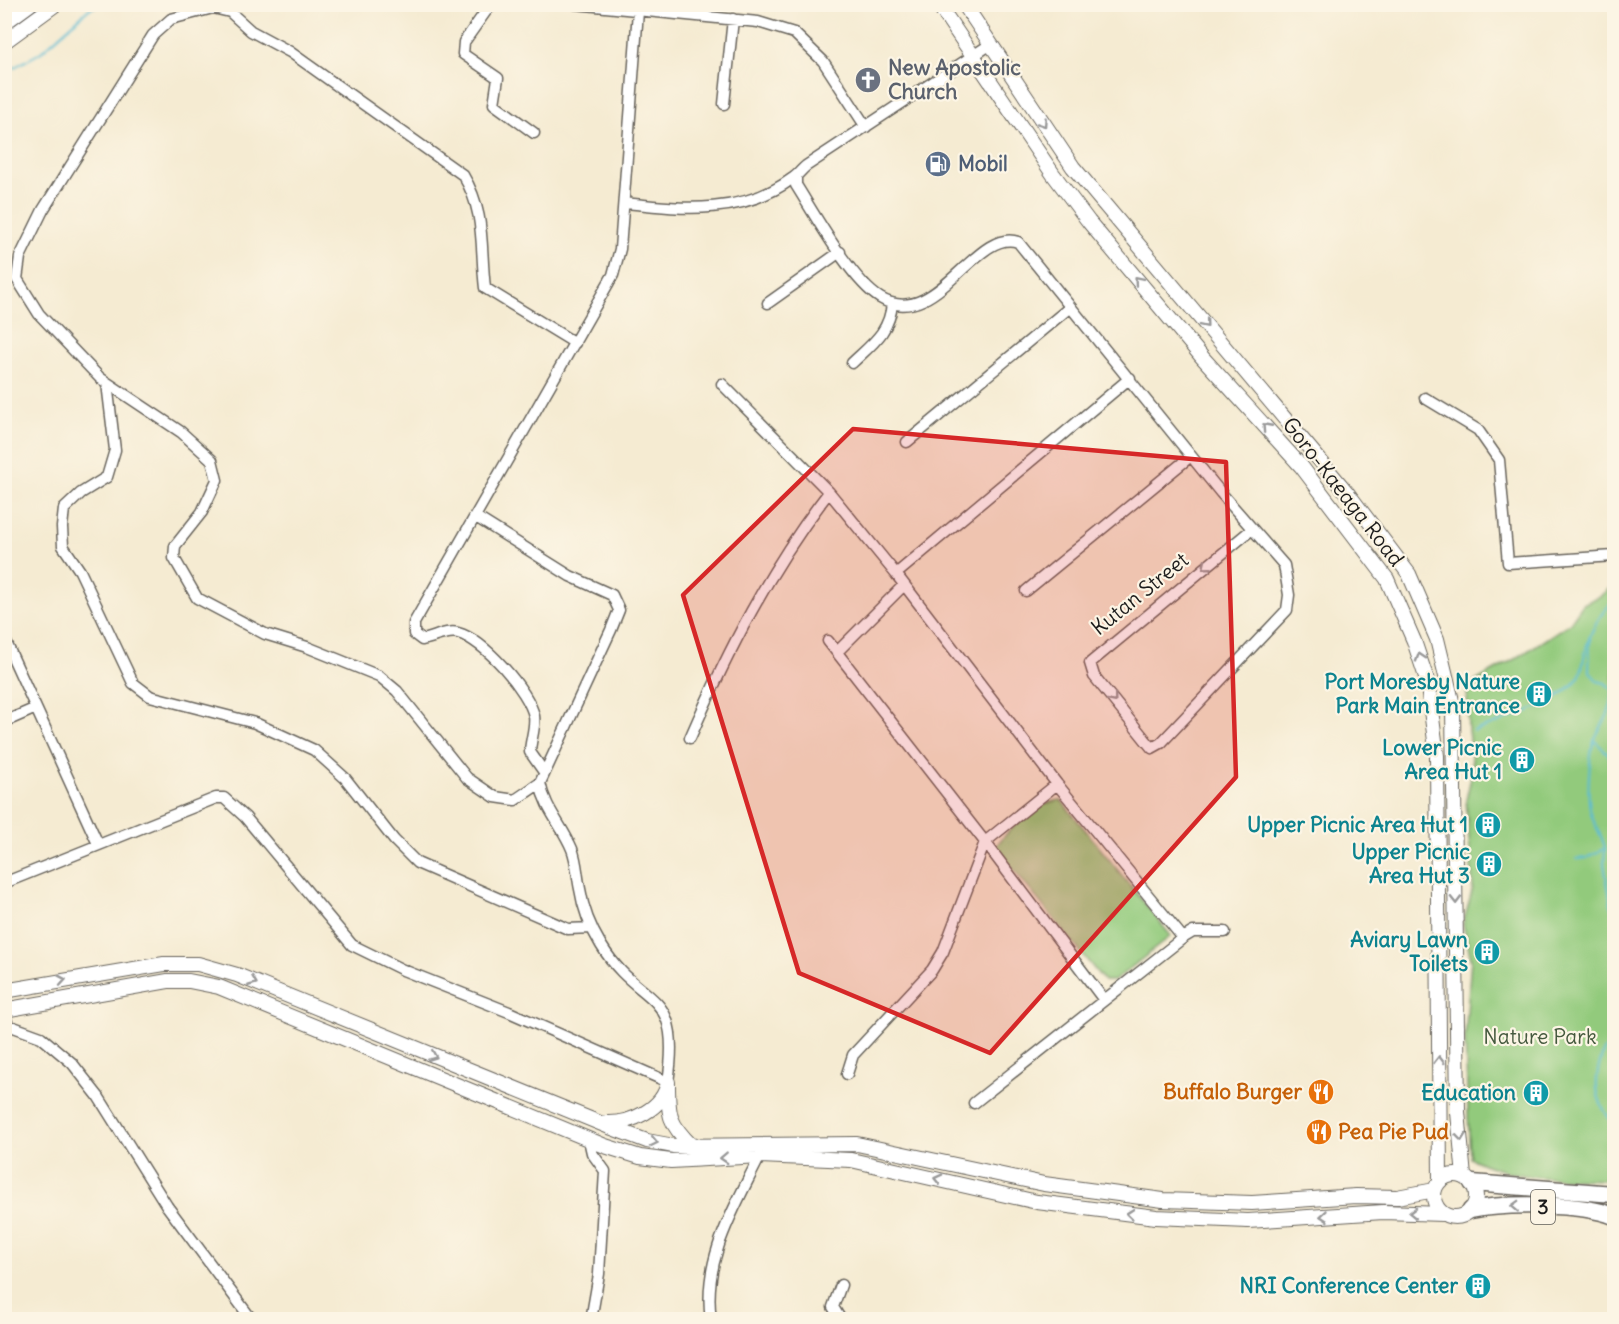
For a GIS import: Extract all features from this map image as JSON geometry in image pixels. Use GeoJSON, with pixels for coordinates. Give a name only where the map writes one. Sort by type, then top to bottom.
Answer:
{"type":"FeatureCollection","features":[{"type":"Feature","properties":{"kind":"highway","name":"3"},"geometry":{"type":"LineString","coordinates":[[1468,1180],[1614,1194]]}},
{"type":"Feature","properties":{"kind":"highway","name":"3"},"geometry":{"type":"LineString","coordinates":[[1471,1210],[1494,1205],[1594,1211],[1614,1216]]}},
{"type":"Feature","properties":{"kind":"main road"},"geometry":{"type":"LineString","coordinates":[[4,23],[30,4]]}},
{"type":"Feature","properties":{"kind":"main road"},"geometry":{"type":"LineString","coordinates":[[4,42],[56,4]]}},
{"type":"Feature","properties":{"kind":"main road","name":"Goro-Kaeaga Road"},"geometry":{"type":"LineString","coordinates":[[938,4],[1089,222],[1202,357],[1301,466],[1387,579],[1414,641],[1427,680],[1437,756],[1437,1186]]}},
{"type":"Feature","properties":{"kind":"main road","name":"Goro-Kaeaga Road"},"geometry":{"type":"LineString","coordinates":[[964,4],[1073,167],[1355,503],[1408,574],[1425,608],[1451,685],[1454,705],[1458,1112],[1468,1180]]}},
{"type":"Feature","properties":{"kind":"main road"},"geometry":{"type":"LineString","coordinates":[[4,991],[164,964],[207,966],[237,975],[646,1141],[692,1146],[857,1144],[1044,1184],[1163,1200],[1252,1203],[1356,1196],[1397,1197],[1437,1186],[1451,1175],[1468,1180],[1476,1197],[1471,1210],[1455,1217],[1443,1214],[1383,1212],[1248,1221],[1156,1217],[1037,1202],[863,1162],[760,1156],[657,1160],[640,1157],[590,1140],[225,990],[204,984],[168,981],[4,1012]]}},
{"type":"Feature","properties":{"kind":"main road"},"geometry":{"type":"LineString","coordinates":[[668,1082],[670,1120],[676,1131],[692,1146]]}},
{"type":"Feature","properties":{"kind":"main road"},"geometry":{"type":"LineString","coordinates":[[598,1123],[621,1123],[638,1118],[666,1091],[668,1082]]}},
{"type":"Feature","properties":{"kind":"main road"},"geometry":{"type":"LineString","coordinates":[[1437,1186],[1435,1203],[1443,1214]]}},
{"type":"Feature","properties":{"kind":"street"},"geometry":{"type":"LineString","coordinates":[[491,4],[464,42],[463,54],[498,78],[494,104],[534,133]]}},
{"type":"Feature","properties":{"kind":"street"},"geometry":{"type":"LineString","coordinates":[[575,4],[734,19],[777,26],[801,39],[823,60],[866,127]]}},
{"type":"Feature","properties":{"kind":"street"},"geometry":{"type":"LineString","coordinates":[[476,517],[570,576],[612,595],[619,610],[542,778],[515,800],[495,797],[467,778],[397,691],[379,676],[307,647],[265,634],[197,598],[174,558],[175,546],[202,512],[217,480],[213,460],[181,432],[107,383],[39,314],[17,279],[20,257],[43,210],[153,35],[171,19],[213,8],[230,12],[251,31],[290,52],[463,175],[473,192],[483,236],[484,288],[575,343]]}},
{"type":"Feature","properties":{"kind":"street"},"geometry":{"type":"LineString","coordinates":[[4,883],[216,798],[224,798],[245,817],[352,945],[403,970],[508,1012],[668,1082],[672,1036],[664,1012],[655,999],[615,964],[592,928],[585,912],[572,849],[547,807],[542,778],[530,752],[535,719],[530,702],[507,672],[475,641],[457,633],[422,640],[414,634],[414,623],[613,275],[620,249],[638,11]]}},
{"type":"Feature","properties":{"kind":"street"},"geometry":{"type":"LineString","coordinates":[[724,104],[734,19]]}},
{"type":"Feature","properties":{"kind":"street"},"geometry":{"type":"LineString","coordinates":[[624,203],[681,209],[718,208],[758,197],[796,177],[806,166],[991,44]]}},
{"type":"Feature","properties":{"kind":"street"},"geometry":{"type":"LineString","coordinates":[[796,177],[796,185],[862,282],[880,298],[892,303],[912,303],[926,298],[958,276],[991,245],[1010,240],[1024,248],[1069,308],[1130,378],[1251,530]]}},
{"type":"Feature","properties":{"kind":"street"},"geometry":{"type":"LineString","coordinates":[[768,303],[840,252]]}},
{"type":"Feature","properties":{"kind":"street"},"geometry":{"type":"LineString","coordinates":[[852,363],[881,336],[891,320],[892,303]]}},
{"type":"Feature","properties":{"kind":"street"},"geometry":{"type":"LineString","coordinates":[[907,442],[1069,308]]}},
{"type":"Feature","properties":{"kind":"street"},"geometry":{"type":"LineString","coordinates":[[896,574],[1130,378]]}},
{"type":"Feature","properties":{"kind":"street"},"geometry":{"type":"LineString","coordinates":[[107,383],[115,450],[107,477],[81,493],[64,509],[63,546],[80,571],[133,683],[150,696],[255,723],[314,750],[345,778],[394,840],[417,863],[568,929],[592,928]]}},
{"type":"Feature","properties":{"kind":"street"},"geometry":{"type":"LineString","coordinates":[[722,384],[829,492],[896,574],[1057,784],[1184,938]]}},
{"type":"Feature","properties":{"kind":"street"},"geometry":{"type":"LineString","coordinates":[[1425,398],[1478,430],[1499,460],[1508,563],[1614,556]]}},
{"type":"Feature","properties":{"kind":"street"},"geometry":{"type":"LineString","coordinates":[[1026,591],[1191,456]]}},
{"type":"Feature","properties":{"kind":"street"},"geometry":{"type":"LineString","coordinates":[[690,738],[722,664],[758,596],[791,544],[829,492]]}},
{"type":"Feature","properties":{"kind":"street","name":"Kutan Street"},"geometry":{"type":"LineString","coordinates":[[1251,530],[1284,565],[1288,595],[1287,610],[1161,743],[1152,748],[1094,676],[1090,663],[1251,530]]}},
{"type":"Feature","properties":{"kind":"street"},"geometry":{"type":"LineString","coordinates":[[838,651],[904,585]]}},
{"type":"Feature","properties":{"kind":"street"},"geometry":{"type":"LineString","coordinates":[[4,638],[98,844]]}},
{"type":"Feature","properties":{"kind":"street"},"geometry":{"type":"LineString","coordinates":[[828,641],[985,842],[1104,1000]]}},
{"type":"Feature","properties":{"kind":"street"},"geometry":{"type":"LineString","coordinates":[[4,722],[36,708]]}},
{"type":"Feature","properties":{"kind":"street"},"geometry":{"type":"LineString","coordinates":[[847,1074],[853,1055],[932,970],[951,932],[985,842],[1057,784]]}},
{"type":"Feature","properties":{"kind":"street"},"geometry":{"type":"LineString","coordinates":[[974,1103],[1184,938],[1193,932],[1225,932]]}},
{"type":"Feature","properties":{"kind":"street"},"geometry":{"type":"LineString","coordinates":[[4,1012],[8,1025],[41,1037],[72,1063],[98,1096],[167,1206],[252,1320]]}},
{"type":"Feature","properties":{"kind":"street"},"geometry":{"type":"LineString","coordinates":[[590,1140],[592,1153],[605,1171],[599,1274],[591,1320]]}},
{"type":"Feature","properties":{"kind":"street"},"geometry":{"type":"LineString","coordinates":[[711,1320],[708,1297],[716,1246],[760,1156]]}},
{"type":"Feature","properties":{"kind":"street"},"geometry":{"type":"LineString","coordinates":[[841,1285],[833,1307],[841,1320]]}},
{"type":"Feature","properties":{"kind":"highlighted area"},"geometry":{"type":"Polygon","coordinates":[[[853,429],[1226,462],[1236,777],[990,1053],[799,973],[683,595],[853,429]]]}},
{"type":"Feature","properties":{"kind":"green space","name":"Nature Park"},"geometry":{"type":"Polygon","coordinates":[[[1614,585],[1614,1180],[1559,1179],[1522,1175],[1487,1166],[1470,1158],[1465,1038],[1471,959],[1463,924],[1473,888],[1466,800],[1473,768],[1468,731],[1467,686],[1520,656],[1570,623],[1583,604],[1600,596],[1614,585]]]}},
{"type":"Feature","properties":{"kind":"green space"},"geometry":{"type":"Polygon","coordinates":[[[1061,800],[1171,936],[1114,981],[1104,981],[995,847],[1016,824],[1034,811],[1061,800]]]}},
{"type":"Feature","properties":{"kind":"waterway"},"geometry":{"type":"LineString","coordinates":[[4,73],[40,53],[89,9],[100,4]]}},
{"type":"Feature","properties":{"kind":"waterway"},"geometry":{"type":"LineString","coordinates":[[1474,731],[1548,702],[1572,685],[1581,673],[1595,624],[1614,602]]}},
{"type":"Feature","properties":{"kind":"waterway"},"geometry":{"type":"LineString","coordinates":[[1576,859],[1587,858],[1605,848],[1591,814],[1589,803],[1590,761],[1596,737],[1610,710],[1613,690],[1605,683],[1597,681],[1589,670],[1590,635]]}},
{"type":"Feature","properties":{"kind":"waterway"},"geometry":{"type":"LineString","coordinates":[[1594,740],[1609,755],[1614,773]]}},
{"type":"Feature","properties":{"kind":"waterway"},"geometry":{"type":"LineString","coordinates":[[1605,848],[1604,864],[1614,920]]}},
{"type":"Feature","properties":{"kind":"waterway"},"geometry":{"type":"LineString","coordinates":[[1614,1043],[1604,1050],[1597,1080],[1602,1106],[1614,1124]]}},
{"type":"Feature","properties":{"kind":"place","name":"New Apostolic Church"},"geometry":{"type":"Point","coordinates":[868,80]}},
{"type":"Feature","properties":{"kind":"place","name":"Mobil"},"geometry":{"type":"Point","coordinates":[938,164]}},
{"type":"Feature","properties":{"kind":"place","name":"Port Moresby Nature Park Main Entrance"},"geometry":{"type":"Point","coordinates":[1539,694]}},
{"type":"Feature","properties":{"kind":"place","name":"Lower Picnic Area Hut 1"},"geometry":{"type":"Point","coordinates":[1522,760]}},
{"type":"Feature","properties":{"kind":"place","name":"Upper Picnic Area Hut 1"},"geometry":{"type":"Point","coordinates":[1488,825]}},
{"type":"Feature","properties":{"kind":"place","name":"Upper Picnic Area Hut 3"},"geometry":{"type":"Point","coordinates":[1489,864]}},
{"type":"Feature","properties":{"kind":"place","name":"Aviary Lawn Toilets"},"geometry":{"type":"Point","coordinates":[1487,952]}},
{"type":"Feature","properties":{"kind":"place","name":"Buffalo Burger"},"geometry":{"type":"Point","coordinates":[1321,1092]}},
{"type":"Feature","properties":{"kind":"place","name":"Education"},"geometry":{"type":"Point","coordinates":[1536,1093]}},
{"type":"Feature","properties":{"kind":"place","name":"Pea Pie Pud"},"geometry":{"type":"Point","coordinates":[1319,1132]}},
{"type":"Feature","properties":{"kind":"place","name":"NRI Conference Center"},"geometry":{"type":"Point","coordinates":[1478,1286]}}]}
